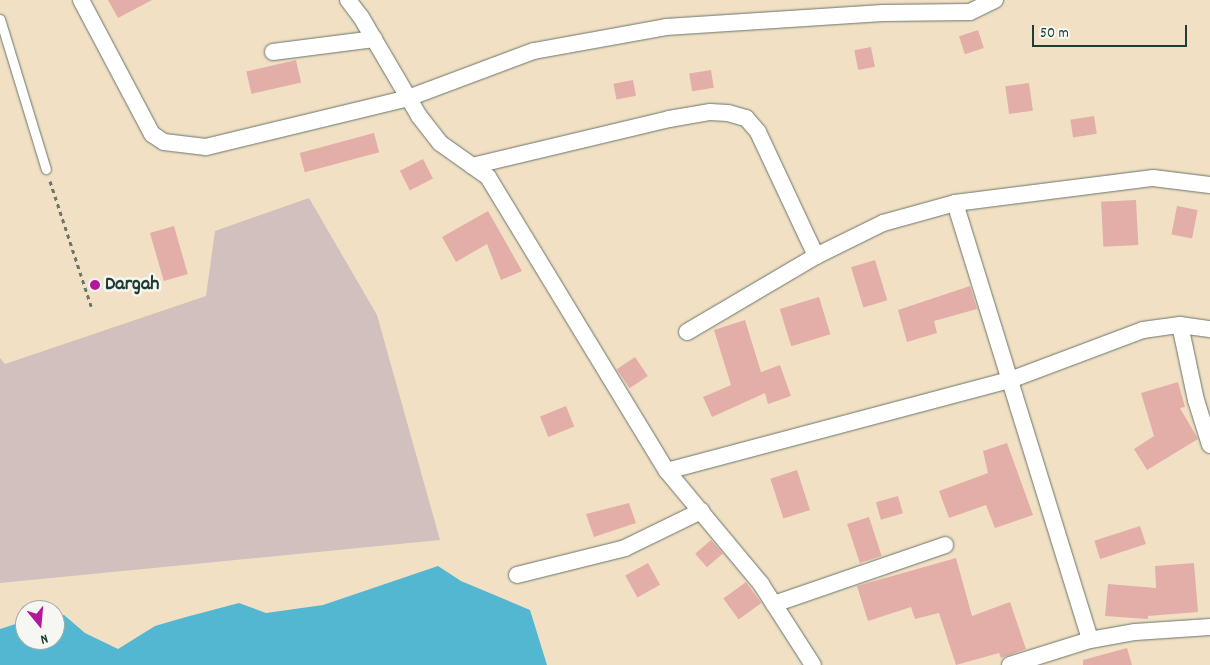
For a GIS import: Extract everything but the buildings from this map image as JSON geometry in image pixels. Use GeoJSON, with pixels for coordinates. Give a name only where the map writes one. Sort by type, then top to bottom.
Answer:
{"type":"FeatureCollection","features":[{"type":"Feature","properties":{"kind":"street"},"geometry":{"type":"LineString","coordinates":[[81,0],[144,125],[164,142],[206,147],[408,98],[534,51],[666,27],[883,13],[970,12],[995,0]]}},
{"type":"Feature","properties":{"kind":"street"},"geometry":{"type":"LineString","coordinates":[[348,0],[374,39],[408,98],[440,143],[488,177],[667,470],[774,604],[813,665]]}},
{"type":"Feature","properties":{"kind":"street"},"geometry":{"type":"LineString","coordinates":[[273,52],[374,39]]}},
{"type":"Feature","properties":{"kind":"street"},"geometry":{"type":"LineString","coordinates":[[472,166],[669,119],[710,112],[728,113],[746,118],[758,132],[816,256]]}},
{"type":"Feature","properties":{"kind":"street"},"geometry":{"type":"LineString","coordinates":[[687,332],[816,256],[884,223],[955,203],[1153,178],[1210,185]]}},
{"type":"Feature","properties":{"kind":"street"},"geometry":{"type":"LineString","coordinates":[[955,203],[1090,640]]}},
{"type":"Feature","properties":{"kind":"street"},"geometry":{"type":"LineString","coordinates":[[667,470],[1010,380],[1143,330],[1180,325],[1210,329]]}},
{"type":"Feature","properties":{"kind":"street"},"geometry":{"type":"LineString","coordinates":[[1180,325],[1196,400],[1210,445]]}},
{"type":"Feature","properties":{"kind":"street"},"geometry":{"type":"LineString","coordinates":[[517,575],[625,548],[700,511]]}},
{"type":"Feature","properties":{"kind":"street"},"geometry":{"type":"LineString","coordinates":[[774,604],[945,546]]}},
{"type":"Feature","properties":{"kind":"street"},"geometry":{"type":"LineString","coordinates":[[1010,665],[1090,640],[1135,632],[1210,627]]}},
{"type":"Feature","properties":{"kind":"lane"},"geometry":{"type":"LineString","coordinates":[[0,18],[46,169]]}},
{"type":"Feature","properties":{"kind":"path"},"geometry":{"type":"LineString","coordinates":[[46,169],[91,306]]}},
{"type":"Feature","properties":{"kind":"shaded area"},"geometry":{"type":"Polygon","coordinates":[[[309,198],[377,315],[440,540],[0,583],[0,358],[5,364],[206,296],[215,231],[309,198]]]}},
{"type":"Feature","properties":{"kind":"water"},"geometry":{"type":"Polygon","coordinates":[[[438,566],[461,581],[530,610],[547,665],[0,665],[0,629],[15,624],[15,650],[65,650],[65,616],[85,633],[118,649],[155,626],[239,603],[266,613],[323,605],[438,566]]]}},
{"type":"Feature","properties":{"kind":"place","name":"Dargah"},"geometry":{"type":"Point","coordinates":[95,285]}}]}
